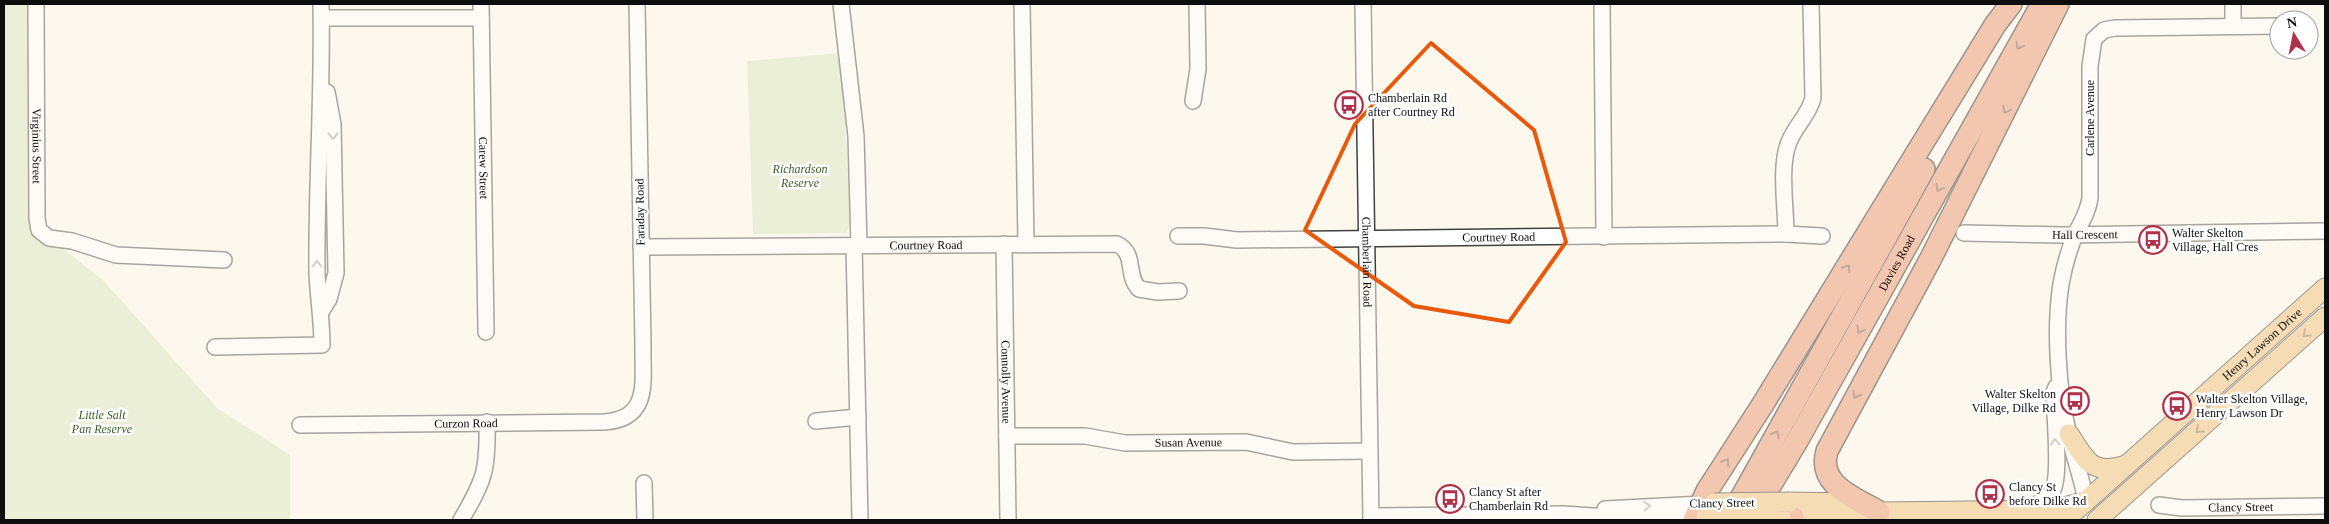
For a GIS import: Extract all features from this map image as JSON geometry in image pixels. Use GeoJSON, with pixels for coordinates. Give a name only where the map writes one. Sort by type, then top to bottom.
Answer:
{"type":"FeatureCollection","features":[{"type":"Feature","properties":{"kind":"highway"},"geometry":{"type":"LineString","coordinates":[[1702,512],[1707,491],[1763,404],[1995,25],[2011,4]]}},
{"type":"Feature","properties":{"kind":"highway","name":"Davies Road"},"geometry":{"type":"LineString","coordinates":[[1728,520],[2016,4]]}},
{"type":"Feature","properties":{"kind":"highway","name":"Davies Road"},"geometry":{"type":"LineString","coordinates":[[1749,520],[1797,441],[2042,4]]}},
{"type":"Feature","properties":{"kind":"highway"},"geometry":{"type":"LineString","coordinates":[[1879,512],[1842,491],[1832,482],[1825,465],[1827,452],[1930,260],[2058,4]]}},
{"type":"Feature","properties":{"kind":"main road","name":"Henry Lawson Drive"},"geometry":{"type":"LineString","coordinates":[[2065,520],[2325,288]]}},
{"type":"Feature","properties":{"kind":"main road","name":"Henry Lawson Drive"},"geometry":{"type":"LineString","coordinates":[[2097,520],[2325,317]]}},
{"type":"Feature","properties":{"kind":"main road"},"geometry":{"type":"LineString","coordinates":[[2069,434],[2087,461],[2097,468],[2115,468],[2127,464]]}},
{"type":"Feature","properties":{"kind":"main road"},"geometry":{"type":"LineString","coordinates":[[2029,515],[2086,501]]}},
{"type":"Feature","properties":{"kind":"main road","name":"Carlene Avenue"},"geometry":{"type":"LineString","coordinates":[[2086,501],[2091,520]]}},
{"type":"Feature","properties":{"kind":"main road","name":"Clancy Street"},"geometry":{"type":"LineString","coordinates":[[1702,512],[1788,514],[1853,503],[1879,512],[2002,511],[2025,516],[2029,515]]}},
{"type":"Feature","properties":{"kind":"street","name":"Virginius Street"},"geometry":{"type":"LineString","coordinates":[[36,4],[38,225],[40,230],[48,238],[72,241],[123,256],[224,260]]}},
{"type":"Feature","properties":{"kind":"street","name":"Faraday Road"},"geometry":{"type":"LineString","coordinates":[[630,416],[640,402],[642,392],[637,4]]}},
{"type":"Feature","properties":{"kind":"street"},"geometry":{"type":"LineString","coordinates":[[841,4],[856,136],[860,520]]}},
{"type":"Feature","properties":{"kind":"street"},"geometry":{"type":"LineString","coordinates":[[1022,4],[1026,244]]}},
{"type":"Feature","properties":{"kind":"street"},"geometry":{"type":"LineString","coordinates":[[1194,100],[1198,69],[1198,4]]}},
{"type":"Feature","properties":{"kind":"street","name":"Chamberlain Road"},"geometry":{"type":"LineString","coordinates":[[1363,4],[1371,518]]}},
{"type":"Feature","properties":{"kind":"street"},"geometry":{"type":"LineString","coordinates":[[1602,4],[1604,237]]}},
{"type":"Feature","properties":{"kind":"street"},"geometry":{"type":"LineString","coordinates":[[1786,234],[1786,150],[1793,134],[1807,113],[1813,98],[1811,4]]}},
{"type":"Feature","properties":{"kind":"street"},"geometry":{"type":"LineString","coordinates":[[2233,4],[2233,26]]}},
{"type":"Feature","properties":{"kind":"street"},"geometry":{"type":"LineString","coordinates":[[215,347],[322,345],[317,276],[323,71],[322,11],[481,11]]}},
{"type":"Feature","properties":{"kind":"street","name":"Carew Street"},"geometry":{"type":"LineString","coordinates":[[481,11],[486,332]]}},
{"type":"Feature","properties":{"kind":"street","name":"Carlene Avenue"},"geometry":{"type":"LineString","coordinates":[[2086,501],[2069,434],[2063,392],[2059,381],[2061,285],[2076,234],[2087,214],[2090,198],[2090,66],[2094,39],[2099,33],[2115,28],[2269,26]]}},
{"type":"Feature","properties":{"kind":"street","name":"Hall Crescent"},"geometry":{"type":"LineString","coordinates":[[1964,233],[2076,234],[2325,231]]}},
{"type":"Feature","properties":{"kind":"street","name":"Courtney Road"},"geometry":{"type":"LineString","coordinates":[[1178,236],[1204,236],[1237,240],[1786,234],[1822,236]]}},
{"type":"Feature","properties":{"kind":"street","name":"Connolly Avenue"},"geometry":{"type":"LineString","coordinates":[[1004,244],[1008,520]]}},
{"type":"Feature","properties":{"kind":"street","name":"Courtney Road"},"geometry":{"type":"LineString","coordinates":[[641,247],[1117,244],[1128,251],[1132,279],[1139,289],[1158,292],[1179,291]]}},
{"type":"Feature","properties":{"kind":"street","name":"Carlene Avenue"},"geometry":{"type":"LineString","coordinates":[[2029,515],[2044,500],[2053,487],[2056,471],[2054,392],[2059,381]]}},
{"type":"Feature","properties":{"kind":"street","name":"Curzon Road"},"geometry":{"type":"LineString","coordinates":[[300,425],[604,422],[630,416]]}},
{"type":"Feature","properties":{"kind":"street"},"geometry":{"type":"LineString","coordinates":[[816,421],[858,417]]}},
{"type":"Feature","properties":{"kind":"street"},"geometry":{"type":"LineString","coordinates":[[461,520],[477,494],[485,471],[486,422]]}},
{"type":"Feature","properties":{"kind":"street","name":"Susan Avenue"},"geometry":{"type":"LineString","coordinates":[[1007,436],[1085,436],[1125,443],[1246,442],[1293,452],[1370,452]]}},
{"type":"Feature","properties":{"kind":"street"},"geometry":{"type":"LineString","coordinates":[[644,483],[645,520]]}},
{"type":"Feature","properties":{"kind":"street","name":"Clancy Street"},"geometry":{"type":"LineString","coordinates":[[2158,505],[2182,508],[2325,506]]}},
{"type":"Feature","properties":{"kind":"street","name":"Clancy Street"},"geometry":{"type":"LineString","coordinates":[[1371,518],[1563,514],[1639,506],[1702,512]]}},
{"type":"Feature","properties":{"kind":"highlighted area"},"geometry":{"type":"Polygon","coordinates":[[[1431,43],[1534,130],[1566,242],[1509,322],[1414,306],[1305,230],[1355,124],[1431,43]]]}},
{"type":"Feature","properties":{"kind":"green space","name":"Little Salt Pan Reserve"},"geometry":{"type":"Polygon","coordinates":[[[4,4],[29,4],[32,224],[104,281],[217,408],[290,455],[290,520],[4,520],[4,4]]]}},
{"type":"Feature","properties":{"kind":"green space","name":"Richardson Reserve"},"geometry":{"type":"Polygon","coordinates":[[[841,53],[851,222],[846,233],[753,234],[747,61],[841,53]]]}},
{"type":"Feature","properties":{"kind":"place","name":"Chamberlain Rd after Courtney Rd"},"geometry":{"type":"Point","coordinates":[1349,105]}},
{"type":"Feature","properties":{"kind":"place","name":"Walter Skelton Village, Hall Cres"},"geometry":{"type":"Point","coordinates":[2153,240]}},
{"type":"Feature","properties":{"kind":"place","name":"Walter Skelton Village, Dilke Rd"},"geometry":{"type":"Point","coordinates":[2075,401]}},
{"type":"Feature","properties":{"kind":"place","name":"Walter Skelton Village, Henry Lawson Dr"},"geometry":{"type":"Point","coordinates":[2177,406]}},
{"type":"Feature","properties":{"kind":"place","name":"Clancy St before Dilke Rd"},"geometry":{"type":"Point","coordinates":[1990,494]}},
{"type":"Feature","properties":{"kind":"place","name":"Clancy St after Chamberlain Rd"},"geometry":{"type":"Point","coordinates":[1450,499]}}]}
